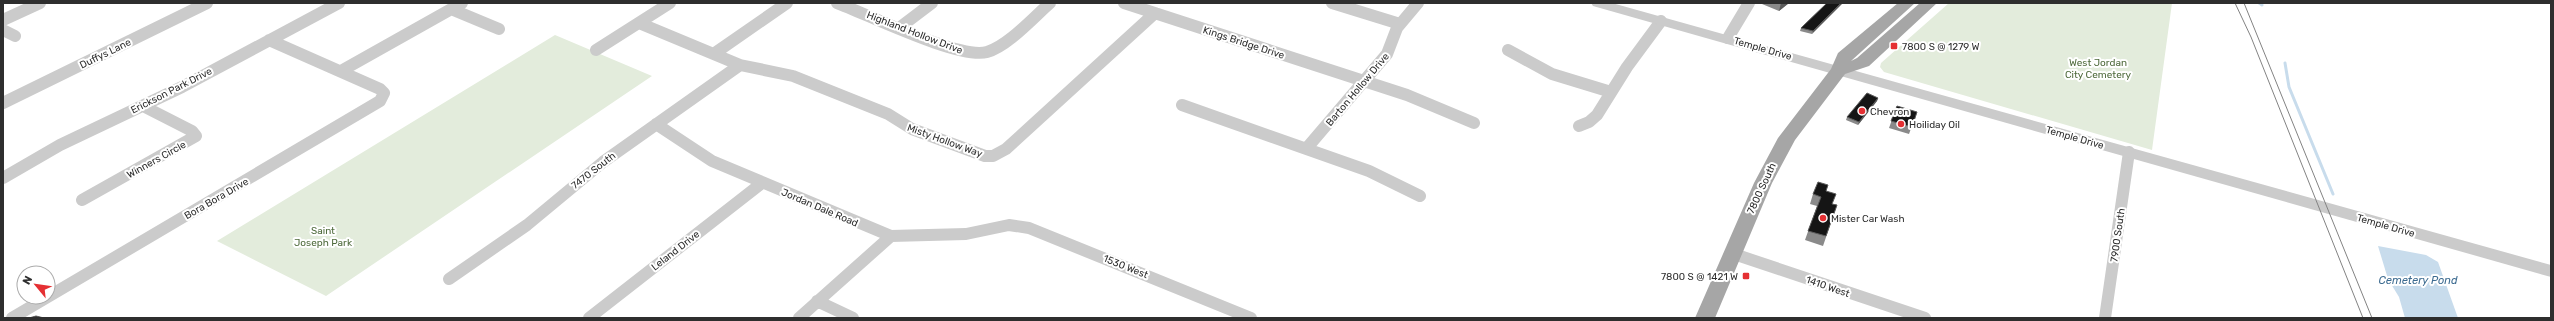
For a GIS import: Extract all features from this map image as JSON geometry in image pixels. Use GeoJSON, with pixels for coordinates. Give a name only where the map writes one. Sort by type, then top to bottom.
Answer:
{"type":"FeatureCollection","features":[{"type":"Feature","properties":{"kind":"main road","name":"7800 South"},"geometry":{"type":"LineString","coordinates":[[1705,318],[1731,253],[1771,166],[1787,138],[1839,70],[1844,56],[1907,3]]}},
{"type":"Feature","properties":{"kind":"main road"},"geometry":{"type":"LineString","coordinates":[[1839,70],[1863,62],[1929,3]]}},
{"type":"Feature","properties":{"kind":"street"},"geometry":{"type":"LineString","coordinates":[[3,20],[40,3]]}},
{"type":"Feature","properties":{"kind":"street","name":"Duffys Lane"},"geometry":{"type":"LineString","coordinates":[[3,103],[207,3]]}},
{"type":"Feature","properties":{"kind":"street","name":"Erickson Park Drive"},"geometry":{"type":"LineString","coordinates":[[3,178],[26,162],[93,127],[142,106],[339,3]]}},
{"type":"Feature","properties":{"kind":"street"},"geometry":{"type":"LineString","coordinates":[[269,40],[341,71],[462,3]]}},
{"type":"Feature","properties":{"kind":"street"},"geometry":{"type":"LineString","coordinates":[[596,50],[670,3]]}},
{"type":"Feature","properties":{"kind":"street"},"geometry":{"type":"LineString","coordinates":[[715,53],[787,3]]}},
{"type":"Feature","properties":{"kind":"street","name":"Highland Hollow Drive"},"geometry":{"type":"LineString","coordinates":[[837,3],[899,28],[969,53],[981,54],[993,49],[1050,3]]}},
{"type":"Feature","properties":{"kind":"street"},"geometry":{"type":"LineString","coordinates":[[899,28],[932,3]]}},
{"type":"Feature","properties":{"kind":"street","name":"Kings Bridge Drive"},"geometry":{"type":"LineString","coordinates":[[1124,3],[1364,80],[1433,104],[1474,123]]}},
{"type":"Feature","properties":{"kind":"street"},"geometry":{"type":"LineString","coordinates":[[1332,3],[1400,24]]}},
{"type":"Feature","properties":{"kind":"street","name":"Barton Hollow Drive"},"geometry":{"type":"LineString","coordinates":[[1306,149],[1387,54],[1400,24],[1418,3]]}},
{"type":"Feature","properties":{"kind":"street","name":"Temple Drive"},"geometry":{"type":"LineString","coordinates":[[1598,3],[1728,38],[2551,271]]}},
{"type":"Feature","properties":{"kind":"street"},"geometry":{"type":"LineString","coordinates":[[1728,38],[1748,3]]}},
{"type":"Feature","properties":{"kind":"street"},"geometry":{"type":"LineString","coordinates":[[451,9],[499,29]]}},
{"type":"Feature","properties":{"kind":"street","name":"Misty Hollow Way"},"geometry":{"type":"LineString","coordinates":[[639,23],[715,53],[740,65],[793,76],[888,114],[912,129],[975,153],[993,156],[1006,149],[1155,13]]}},
{"type":"Feature","properties":{"kind":"street"},"geometry":{"type":"LineString","coordinates":[[1578,126],[1594,119],[1611,92],[1661,21]]}},
{"type":"Feature","properties":{"kind":"street"},"geometry":{"type":"LineString","coordinates":[[3,30],[15,36]]}},
{"type":"Feature","properties":{"kind":"street"},"geometry":{"type":"LineString","coordinates":[[1508,50],[1552,74],[1611,92]]}},
{"type":"Feature","properties":{"kind":"street","name":"7470 South"},"geometry":{"type":"LineString","coordinates":[[449,279],[527,225],[588,172],[740,65]]}},
{"type":"Feature","properties":{"kind":"street","name":"Bora Bora Drive"},"geometry":{"type":"LineString","coordinates":[[12,318],[374,105],[383,98],[384,93],[380,89],[341,71]]}},
{"type":"Feature","properties":{"kind":"street"},"geometry":{"type":"LineString","coordinates":[[1182,105],[1369,170],[1420,196]]}},
{"type":"Feature","properties":{"kind":"street","name":"Winners Circle"},"geometry":{"type":"LineString","coordinates":[[82,200],[196,136],[192,131],[142,106]]}},
{"type":"Feature","properties":{"kind":"street","name":"Jordan Dale Road"},"geometry":{"type":"LineString","coordinates":[[656,124],[698,154],[891,236],[966,234],[999,226]]}},
{"type":"Feature","properties":{"kind":"street","name":"7900 South"},"geometry":{"type":"LineString","coordinates":[[2105,318],[2129,152]]}},
{"type":"Feature","properties":{"kind":"street","name":"Leland Drive"},"geometry":{"type":"LineString","coordinates":[[589,318],[762,182]]}},
{"type":"Feature","properties":{"kind":"street","name":"1530 West"},"geometry":{"type":"LineString","coordinates":[[999,226],[1018,226],[1041,232],[1252,318]]}},
{"type":"Feature","properties":{"kind":"street"},"geometry":{"type":"LineString","coordinates":[[799,318],[891,236]]}},
{"type":"Feature","properties":{"kind":"street","name":"1410 West"},"geometry":{"type":"LineString","coordinates":[[1731,253],[1925,318]]}},
{"type":"Feature","properties":{"kind":"street"},"geometry":{"type":"LineString","coordinates":[[818,301],[853,318]]}},
{"type":"Feature","properties":{"kind":"green space","name":"West Jordan City Cemetery"},"geometry":{"type":"Polygon","coordinates":[[[1949,3],[2172,3],[2152,150],[1884,72],[1880,67],[1881,63],[1949,3]]]}},
{"type":"Feature","properties":{"kind":"green space","name":"Saint Joseph Park"},"geometry":{"type":"Polygon","coordinates":[[[555,35],[652,76],[326,296],[217,241],[555,35]]]}},
{"type":"Feature","properties":{"kind":"water","name":"Cemetery Pond"},"geometry":{"type":"Polygon","coordinates":[[[2378,246],[2426,255],[2438,262],[2458,318],[2405,318],[2399,297],[2388,279],[2378,246]]]}},
{"type":"Feature","properties":{"kind":"building"},"geometry":{"type":"Polygon","coordinates":[[[1827,3],[1841,3],[1813,31],[1801,28],[1827,3]]]}},
{"type":"Feature","properties":{"kind":"building","name":"Chevron"},"geometry":{"type":"Polygon","coordinates":[[[1867,93],[1878,98],[1859,122],[1847,117],[1867,93]]]}},
{"type":"Feature","properties":{"kind":"building"},"geometry":{"type":"Polygon","coordinates":[[[1897,106],[1917,112],[1912,127],[1891,121],[1897,106]]]}},
{"type":"Feature","properties":{"kind":"building","name":"Mister Car Wash"},"geometry":{"type":"Polygon","coordinates":[[[1818,182],[1828,185],[1826,191],[1836,194],[1832,204],[1837,205],[1826,236],[1808,231],[1821,197],[1813,194],[1818,182]]]}},
{"type":"Feature","properties":{"kind":"building"},"geometry":{"type":"Polygon","coordinates":[[[36,316],[44,318],[29,318],[36,316]]]}},
{"type":"Feature","properties":{"kind":"waterway"},"geometry":{"type":"LineString","coordinates":[[2285,63],[2289,87],[2333,194]]}},
{"type":"Feature","properties":{"kind":"tram line"},"geometry":{"type":"LineString","coordinates":[[2235,3],[2251,37],[2363,318]]}},
{"type":"Feature","properties":{"kind":"tram line"},"geometry":{"type":"LineString","coordinates":[[2244,3],[2372,318]]}},
{"type":"Feature","properties":{"kind":"place","name":"7800 S @ 1279 W"},"geometry":{"type":"Point","coordinates":[1894,46]}},
{"type":"Feature","properties":{"kind":"place","name":"Chevron"},"geometry":{"type":"Point","coordinates":[1862,111]}},
{"type":"Feature","properties":{"kind":"place","name":"Hoiliday Oil"},"geometry":{"type":"Point","coordinates":[1901,124]}},
{"type":"Feature","properties":{"kind":"place","name":"Mister Car Wash"},"geometry":{"type":"Point","coordinates":[1823,218]}},
{"type":"Feature","properties":{"kind":"place","name":"7800 S @ 1421 W"},"geometry":{"type":"Point","coordinates":[1746,276]}}]}
